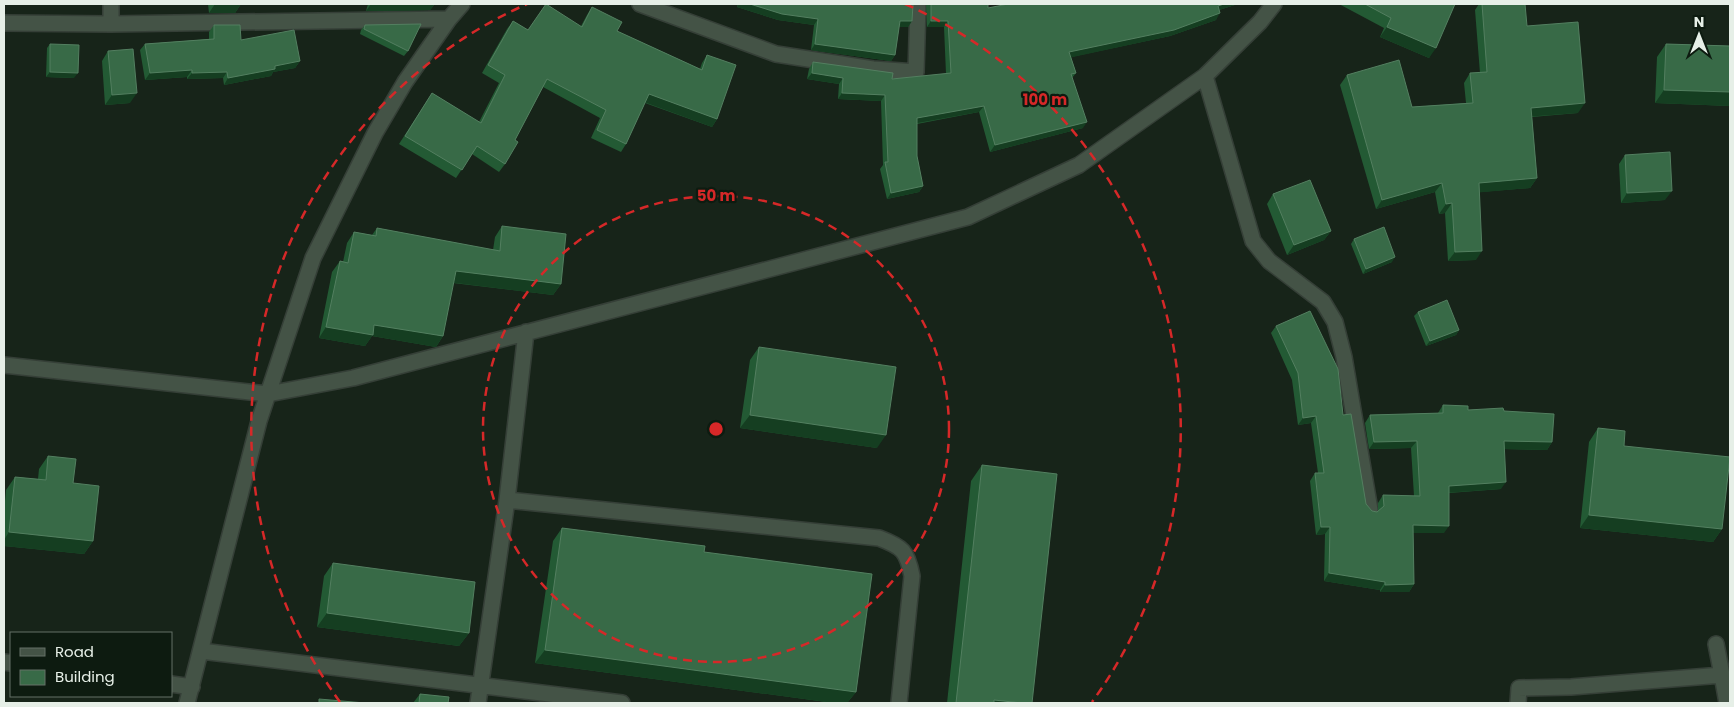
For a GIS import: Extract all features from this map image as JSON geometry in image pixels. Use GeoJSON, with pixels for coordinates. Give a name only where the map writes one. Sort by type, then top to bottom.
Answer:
{"type":"FeatureCollection","features":[{"type":"Feature","properties":{"kind":"street"},"geometry":{"type":"LineString","coordinates":[[111,4],[112,24]]}},
{"type":"Feature","properties":{"kind":"street"},"geometry":{"type":"LineString","coordinates":[[187,703],[268,394],[314,258],[375,133],[405,82],[449,19],[462,4]]}},
{"type":"Feature","properties":{"kind":"street"},"geometry":{"type":"LineString","coordinates":[[640,4],[776,54],[873,69],[916,72],[918,4]]}},
{"type":"Feature","properties":{"kind":"street"},"geometry":{"type":"LineString","coordinates":[[4,365],[268,394],[353,378],[968,217],[1079,165],[1205,76],[1260,22],[1274,4]]}},
{"type":"Feature","properties":{"kind":"street"},"geometry":{"type":"LineString","coordinates":[[4,23],[112,24],[449,19]]}},
{"type":"Feature","properties":{"kind":"street"},"geometry":{"type":"LineString","coordinates":[[1205,76],[1253,241],[1269,261],[1322,302],[1335,322],[1344,357],[1370,510]]}},
{"type":"Feature","properties":{"kind":"street"},"geometry":{"type":"LineString","coordinates":[[478,703],[507,500],[526,332]]}},
{"type":"Feature","properties":{"kind":"street"},"geometry":{"type":"LineString","coordinates":[[507,500],[880,538],[897,545],[908,556],[912,576],[899,703]]}},
{"type":"Feature","properties":{"kind":"street"},"geometry":{"type":"LineString","coordinates":[[1716,644],[1727,703]]}},
{"type":"Feature","properties":{"kind":"street"},"geometry":{"type":"LineString","coordinates":[[201,651],[622,703]]}},
{"type":"Feature","properties":{"kind":"street"},"geometry":{"type":"LineString","coordinates":[[1518,703],[1519,688],[1571,687],[1722,674]]}},
{"type":"Feature","properties":{"kind":"street"},"geometry":{"type":"LineString","coordinates":[[172,684],[192,687]]}},
{"type":"Feature","properties":{"kind":"building"},"geometry":{"type":"Polygon","coordinates":[[[546,4],[582,27],[592,7],[622,22],[617,31],[702,70],[707,55],[736,65],[717,119],[649,94],[626,144],[597,130],[606,110],[547,79],[515,140],[518,142],[505,164],[477,146],[462,170],[405,136],[432,93],[481,123],[505,75],[488,65],[513,21],[528,30],[546,4]]]}},
{"type":"Feature","properties":{"kind":"building"},"geometry":{"type":"Polygon","coordinates":[[[750,4],[913,4],[912,21],[900,21],[895,55],[815,44],[818,19],[782,14],[750,4]]]}},
{"type":"Feature","properties":{"kind":"building"},"geometry":{"type":"Polygon","coordinates":[[[931,4],[988,4],[988,8],[1008,4],[1224,4],[1218,6],[1220,13],[1174,30],[1069,52],[1076,73],[1071,74],[1087,122],[995,145],[984,106],[917,118],[917,156],[923,186],[891,193],[885,162],[888,162],[885,95],[842,93],[843,78],[812,73],[813,62],[893,73],[892,79],[951,73],[948,21],[931,21],[931,4]]]}},
{"type":"Feature","properties":{"kind":"building"},"geometry":{"type":"Polygon","coordinates":[[[1365,4],[1455,4],[1436,48],[1387,27],[1391,18],[1365,4]]]}},
{"type":"Feature","properties":{"kind":"building"},"geometry":{"type":"Polygon","coordinates":[[[1482,4],[1525,4],[1527,26],[1578,22],[1585,103],[1531,108],[1537,178],[1479,183],[1482,251],[1455,252],[1452,203],[1446,204],[1442,183],[1382,200],[1347,75],[1399,60],[1412,107],[1473,103],[1470,73],[1487,72],[1482,4]]]}},
{"type":"Feature","properties":{"kind":"building"},"geometry":{"type":"Polygon","coordinates":[[[421,24],[408,51],[364,29],[365,25],[421,24]]]}},
{"type":"Feature","properties":{"kind":"building"},"geometry":{"type":"Polygon","coordinates":[[[214,25],[240,25],[241,40],[294,30],[300,61],[275,66],[275,69],[228,78],[227,72],[192,73],[192,70],[150,73],[145,44],[214,39],[214,25]]]}},
{"type":"Feature","properties":{"kind":"building"},"geometry":{"type":"Polygon","coordinates":[[[50,44],[79,45],[78,73],[50,72],[50,44]]]}},
{"type":"Feature","properties":{"kind":"building"},"geometry":{"type":"Polygon","coordinates":[[[1666,44],[1730,46],[1730,92],[1664,90],[1666,44]]]}},
{"type":"Feature","properties":{"kind":"building"},"geometry":{"type":"Polygon","coordinates":[[[133,49],[137,93],[112,95],[108,51],[133,49]]]}},
{"type":"Feature","properties":{"kind":"building"},"geometry":{"type":"Polygon","coordinates":[[[1670,152],[1672,191],[1627,193],[1625,155],[1670,152]]]}},
{"type":"Feature","properties":{"kind":"building"},"geometry":{"type":"Polygon","coordinates":[[[1310,180],[1331,231],[1294,245],[1273,194],[1310,180]]]}},
{"type":"Feature","properties":{"kind":"building"},"geometry":{"type":"Polygon","coordinates":[[[502,226],[566,234],[561,284],[456,271],[443,336],[374,325],[373,335],[326,327],[340,261],[348,263],[354,232],[376,236],[377,228],[500,251],[502,226]]]}},
{"type":"Feature","properties":{"kind":"building"},"geometry":{"type":"Polygon","coordinates":[[[1384,227],[1395,257],[1366,269],[1354,239],[1384,227]]]}},
{"type":"Feature","properties":{"kind":"building"},"geometry":{"type":"Polygon","coordinates":[[[1447,300],[1459,330],[1430,341],[1418,312],[1447,300]]]}},
{"type":"Feature","properties":{"kind":"building"},"geometry":{"type":"Polygon","coordinates":[[[1310,311],[1338,369],[1343,415],[1351,414],[1366,504],[1372,511],[1377,512],[1384,506],[1383,495],[1420,496],[1417,441],[1374,442],[1370,415],[1443,413],[1443,405],[1468,406],[1468,410],[1503,408],[1504,411],[1554,414],[1552,442],[1504,441],[1506,482],[1449,486],[1449,526],[1413,525],[1414,584],[1385,585],[1385,582],[1329,573],[1330,527],[1321,527],[1315,473],[1324,473],[1316,416],[1303,418],[1298,373],[1276,326],[1310,311]]]}},
{"type":"Feature","properties":{"kind":"building"},"geometry":{"type":"Polygon","coordinates":[[[759,347],[896,367],[886,435],[750,415],[759,347]]]}},
{"type":"Feature","properties":{"kind":"building"},"geometry":{"type":"Polygon","coordinates":[[[1598,428],[1625,431],[1624,446],[1730,457],[1722,529],[1589,515],[1598,428]]]}},
{"type":"Feature","properties":{"kind":"building"},"geometry":{"type":"Polygon","coordinates":[[[48,456],[76,459],[73,483],[99,486],[93,541],[9,532],[15,477],[46,480],[48,456]]]}},
{"type":"Feature","properties":{"kind":"building"},"geometry":{"type":"Polygon","coordinates":[[[982,465],[1057,474],[1032,703],[994,700],[994,703],[956,703],[982,465]]]}},
{"type":"Feature","properties":{"kind":"building"},"geometry":{"type":"Polygon","coordinates":[[[562,528],[705,546],[704,552],[872,574],[856,692],[545,650],[562,528]]]}},
{"type":"Feature","properties":{"kind":"building"},"geometry":{"type":"Polygon","coordinates":[[[333,563],[475,582],[469,633],[327,613],[333,563]]]}},
{"type":"Feature","properties":{"kind":"building"},"geometry":{"type":"Polygon","coordinates":[[[420,694],[449,697],[448,703],[419,703],[420,694]]]}},
{"type":"Feature","properties":{"kind":"building"},"geometry":{"type":"Polygon","coordinates":[[[319,699],[365,703],[319,703],[319,699]]]}}]}
